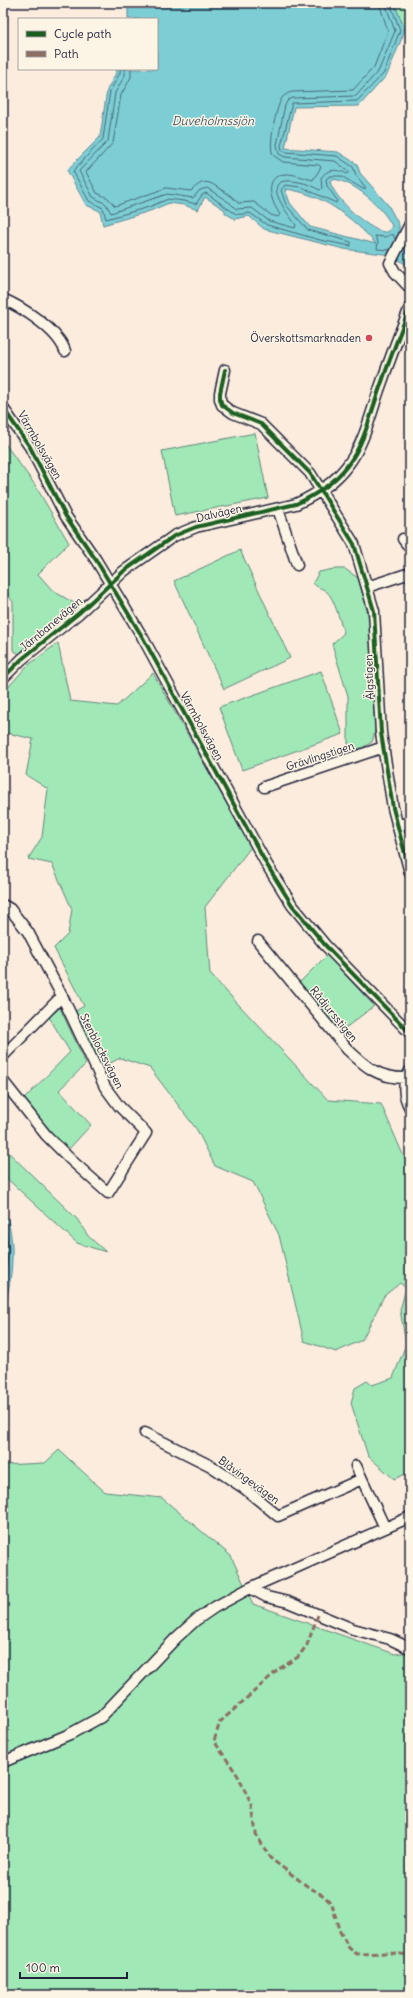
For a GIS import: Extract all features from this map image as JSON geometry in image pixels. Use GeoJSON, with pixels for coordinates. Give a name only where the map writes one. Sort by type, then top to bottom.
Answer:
{"type":"FeatureCollection","features":[{"type":"Feature","properties":{"kind":"street"},"geometry":{"type":"LineString","coordinates":[[410,224],[390,263],[392,268],[410,288]]}},
{"type":"Feature","properties":{"kind":"street"},"geometry":{"type":"LineString","coordinates":[[3,299],[40,322],[58,338],[63,344],[65,351]]}},
{"type":"Feature","properties":{"kind":"street","name":"Dalvägen"},"geometry":{"type":"LineString","coordinates":[[110,584],[124,571],[162,544],[185,530],[296,504],[321,491],[335,479],[348,465],[359,446],[410,306]]}},
{"type":"Feature","properties":{"kind":"street"},"geometry":{"type":"LineString","coordinates":[[225,370],[220,393],[222,405],[233,413],[252,420],[268,430],[314,478],[321,491]]}},
{"type":"Feature","properties":{"kind":"street","name":"Värmbolsvägen"},"geometry":{"type":"LineString","coordinates":[[3,408],[30,447],[65,515],[144,638],[267,865],[292,905],[336,956],[410,1033]]}},
{"type":"Feature","properties":{"kind":"street","name":"Älgstigen"},"geometry":{"type":"LineString","coordinates":[[321,491],[354,544],[376,622],[379,712],[397,825],[410,872]]}},
{"type":"Feature","properties":{"kind":"street"},"geometry":{"type":"LineString","coordinates":[[278,509],[297,565]]}},
{"type":"Feature","properties":{"kind":"street"},"geometry":{"type":"LineString","coordinates":[[403,539],[410,548]]}},
{"type":"Feature","properties":{"kind":"street"},"geometry":{"type":"LineString","coordinates":[[367,587],[410,573]]}},
{"type":"Feature","properties":{"kind":"street","name":"Järnbanevägen"},"geometry":{"type":"LineString","coordinates":[[3,678],[22,659],[74,617],[110,584]]}},
{"type":"Feature","properties":{"kind":"street","name":"Grävlingstigen"},"geometry":{"type":"LineString","coordinates":[[264,787],[384,747]]}},
{"type":"Feature","properties":{"kind":"street"},"geometry":{"type":"LineString","coordinates":[[397,825],[410,823]]}},
{"type":"Feature","properties":{"kind":"street","name":"Stenblocksvägen"},"geometry":{"type":"LineString","coordinates":[[3,905],[10,909],[28,932],[62,996],[105,1087],[119,1106],[146,1133],[108,1193],[46,1135],[3,1081]]}},
{"type":"Feature","properties":{"kind":"street","name":"Rådjursstigen"},"geometry":{"type":"LineString","coordinates":[[258,941],[347,1049],[360,1062],[387,1077],[408,1074]]}},
{"type":"Feature","properties":{"kind":"street"},"geometry":{"type":"LineString","coordinates":[[3,1056],[62,996]]}},
{"type":"Feature","properties":{"kind":"street"},"geometry":{"type":"LineString","coordinates":[[408,1074],[404,1094],[410,1108]]}},
{"type":"Feature","properties":{"kind":"street","name":"Blåvingevägen"},"geometry":{"type":"LineString","coordinates":[[145,1432],[211,1466],[244,1488],[278,1516],[362,1479]]}},
{"type":"Feature","properties":{"kind":"street"},"geometry":{"type":"LineString","coordinates":[[356,1466],[385,1528]]}},
{"type":"Feature","properties":{"kind":"street"},"geometry":{"type":"LineString","coordinates":[[3,1762],[70,1734],[101,1716],[190,1625],[215,1607],[250,1588],[410,1517]]}},
{"type":"Feature","properties":{"kind":"street"},"geometry":{"type":"LineString","coordinates":[[250,1588],[267,1597],[295,1604],[353,1629],[390,1639],[407,1647],[410,1645]]}},
{"type":"Feature","properties":{"kind":"green space"},"geometry":{"type":"Polygon","coordinates":[[[394,3],[410,3],[410,28],[405,30],[394,3]]]}},
{"type":"Feature","properties":{"kind":"green space"},"geometry":{"type":"Polygon","coordinates":[[[255,433],[268,498],[175,516],[162,451],[255,433]]]}},
{"type":"Feature","properties":{"kind":"green space"},"geometry":{"type":"Polygon","coordinates":[[[3,441],[35,485],[69,543],[38,574],[53,591],[74,603],[19,654],[13,650],[13,602],[3,588],[3,441]]]}},
{"type":"Feature","properties":{"kind":"green space"},"geometry":{"type":"Polygon","coordinates":[[[240,550],[290,658],[224,689],[174,581],[240,550]]]}},
{"type":"Feature","properties":{"kind":"green space"},"geometry":{"type":"Polygon","coordinates":[[[334,569],[345,569],[358,578],[369,618],[375,731],[372,742],[357,751],[348,744],[348,696],[332,644],[344,633],[335,605],[329,594],[313,583],[319,572],[334,569]]]}},
{"type":"Feature","properties":{"kind":"green space"},"geometry":{"type":"Polygon","coordinates":[[[58,643],[70,701],[117,706],[153,673],[251,847],[205,907],[210,974],[328,1100],[381,1104],[410,1171],[410,1472],[394,1479],[368,1456],[351,1403],[355,1388],[367,1381],[372,1385],[393,1378],[406,1344],[400,1310],[406,1288],[400,1283],[384,1296],[362,1340],[336,1352],[304,1341],[279,1235],[253,1182],[215,1166],[197,1130],[150,1068],[120,1058],[101,1068],[74,1012],[84,1006],[54,948],[68,934],[72,909],[52,864],[28,859],[42,837],[48,789],[26,775],[33,739],[3,732],[3,693],[27,666],[58,643]]]}},
{"type":"Feature","properties":{"kind":"green space"},"geometry":{"type":"Polygon","coordinates":[[[321,671],[343,734],[242,770],[219,707],[321,671]]]}},
{"type":"Feature","properties":{"kind":"green space"},"geometry":{"type":"Polygon","coordinates":[[[327,955],[374,1006],[340,1032],[298,984],[327,955]]]}},
{"type":"Feature","properties":{"kind":"green space"},"geometry":{"type":"Polygon","coordinates":[[[60,1008],[86,1064],[59,1090],[91,1125],[67,1151],[23,1100],[70,1052],[49,1017],[60,1008]]]}},
{"type":"Feature","properties":{"kind":"green space"},"geometry":{"type":"Polygon","coordinates":[[[3,1147],[77,1219],[88,1236],[106,1252],[77,1243],[3,1175],[3,1147]]]}},
{"type":"Feature","properties":{"kind":"green space"},"geometry":{"type":"Polygon","coordinates":[[[59,1450],[105,1492],[162,1498],[231,1556],[253,1604],[395,1654],[410,1652],[410,1995],[3,1995],[3,1465],[45,1463],[59,1450]]]}},
{"type":"Feature","properties":{"kind":"water","name":"Duveholmssjön"},"geometry":{"type":"Polygon","coordinates":[[[128,3],[394,3],[405,30],[387,75],[359,106],[294,107],[285,148],[338,152],[357,164],[360,173],[388,205],[399,225],[399,238],[410,240],[410,267],[391,255],[344,249],[264,229],[249,216],[235,219],[225,213],[225,210],[205,197],[198,210],[184,205],[169,203],[150,211],[103,225],[100,211],[86,205],[67,170],[100,137],[107,90],[117,71],[158,70],[158,18],[128,18],[128,3]],[[333,179],[330,181],[332,188],[345,205],[372,227],[388,232],[392,226],[375,203],[359,190],[341,181],[333,179]],[[285,189],[290,203],[310,227],[376,244],[357,225],[335,208],[311,195],[285,189]]]}},
{"type":"Feature","properties":{"kind":"water"},"geometry":{"type":"Polygon","coordinates":[[[3,1209],[11,1233],[12,1260],[9,1287],[3,1312],[3,1209]]]}},
{"type":"Feature","properties":{"kind":"marked path"},"geometry":{"type":"LineString","coordinates":[[318,1615],[307,1645],[298,1657],[279,1669],[220,1722],[214,1741],[238,1776],[252,1806],[256,1834],[270,1858],[307,1886],[324,1896],[332,1904],[339,1930],[349,1948],[357,1954],[390,1953],[410,1955]]}},
{"type":"Feature","properties":{"kind":"cycle path"},"geometry":{"type":"LineString","coordinates":[[3,678],[22,659],[79,613],[124,571],[174,536],[196,527],[296,504],[311,497],[336,478],[353,458],[362,440],[410,307]]}},
{"type":"Feature","properties":{"kind":"cycle path"},"geometry":{"type":"LineString","coordinates":[[225,370],[220,393],[222,405],[233,413],[261,424],[310,473],[354,544],[374,611],[381,733],[393,808],[410,873]]}},
{"type":"Feature","properties":{"kind":"cycle path"},"geometry":{"type":"LineString","coordinates":[[3,408],[30,447],[65,515],[96,560],[143,638],[267,865],[292,905],[325,945],[410,1033]]}},
{"type":"Feature","properties":{"kind":"place","name":"Överskottsmarknaden"},"geometry":{"type":"Point","coordinates":[369,338]}}]}
